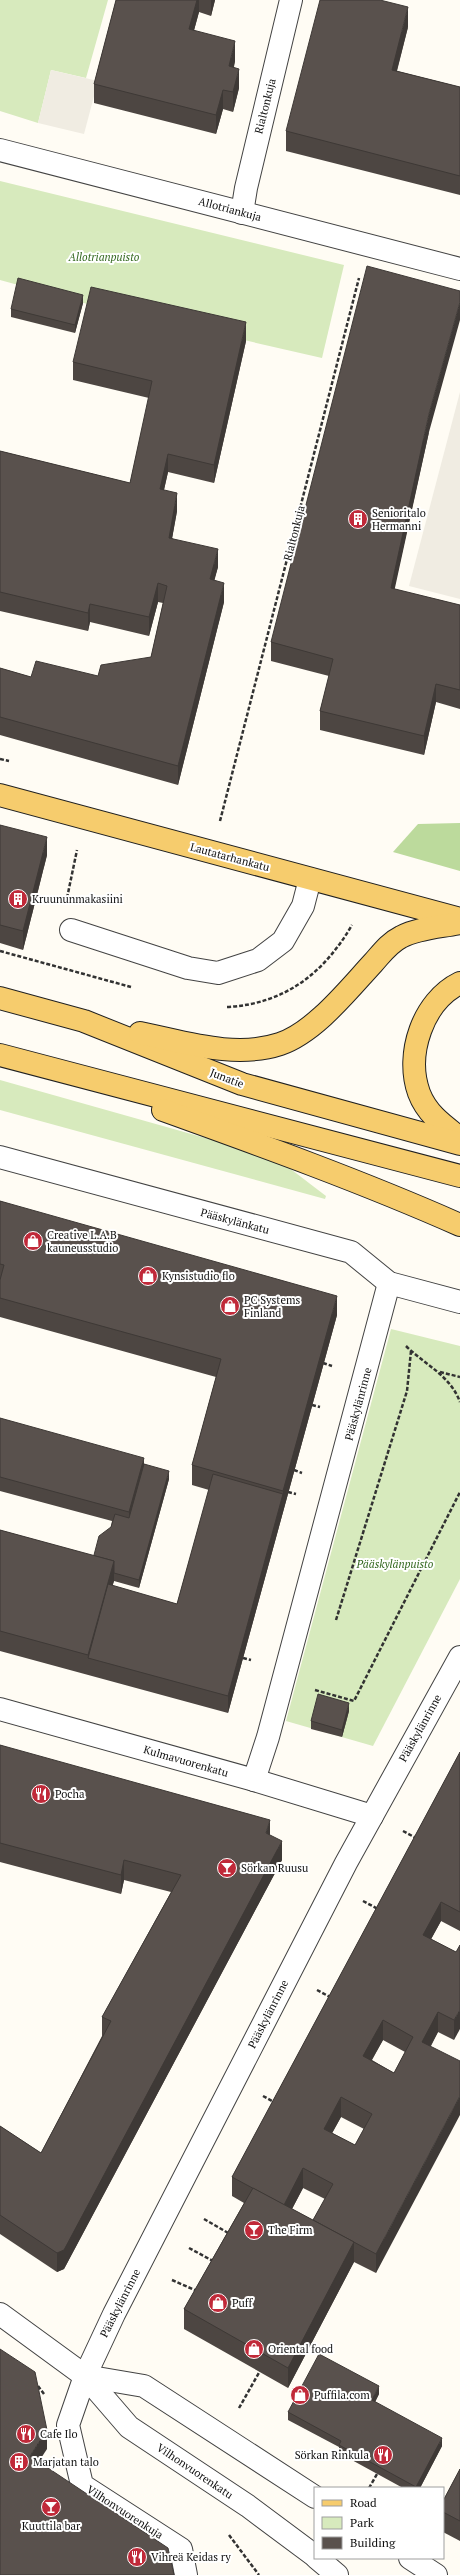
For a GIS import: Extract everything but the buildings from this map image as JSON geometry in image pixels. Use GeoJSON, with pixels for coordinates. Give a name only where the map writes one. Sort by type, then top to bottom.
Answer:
{"type":"FeatureCollection","features":[{"type":"Feature","properties":{"kind":"main road","name":"Lautatarhankatu"},"geometry":{"type":"LineString","coordinates":[[0,795],[460,919]]}},
{"type":"Feature","properties":{"kind":"main road"},"geometry":{"type":"LineString","coordinates":[[84,1021],[223,1050],[252,1049],[279,1044],[299,1036],[335,1004],[389,944],[412,932],[460,924]]}},
{"type":"Feature","properties":{"kind":"main road"},"geometry":{"type":"LineString","coordinates":[[460,983],[446,990],[428,1011],[419,1035],[415,1065],[419,1092],[426,1106],[439,1122],[460,1138]]}},
{"type":"Feature","properties":{"kind":"main road","name":"Junatie"},"geometry":{"type":"LineString","coordinates":[[0,998],[84,1021],[242,1084],[460,1144]]}},
{"type":"Feature","properties":{"kind":"main road"},"geometry":{"type":"LineString","coordinates":[[0,1055],[271,1125],[460,1176]]}},
{"type":"Feature","properties":{"kind":"main road"},"geometry":{"type":"LineString","coordinates":[[28,1063],[273,1149],[401,1199],[460,1225]]}},
{"type":"Feature","properties":{"kind":"street","name":"Rialtonkuja"},"geometry":{"type":"LineString","coordinates":[[242,213],[246,188],[291,0]]}},
{"type":"Feature","properties":{"kind":"street","name":"Allotriankuja"},"geometry":{"type":"LineString","coordinates":[[0,150],[460,269]]}},
{"type":"Feature","properties":{"kind":"street"},"geometry":{"type":"LineString","coordinates":[[71,930],[188,968],[218,973],[258,960],[283,941],[303,906],[310,879]]}},
{"type":"Feature","properties":{"kind":"street","name":"Pääskylänkatu"},"geometry":{"type":"LineString","coordinates":[[0,1157],[351,1252],[389,1282],[460,1302]]}},
{"type":"Feature","properties":{"kind":"street","name":"Pääskylänrinne"},"geometry":{"type":"LineString","coordinates":[[254,1780],[268,1737],[389,1282]]}},
{"type":"Feature","properties":{"kind":"street","name":"Pääskylänrinne"},"geometry":{"type":"LineString","coordinates":[[85,2376],[125,2293],[372,1816],[460,1657]]}},
{"type":"Feature","properties":{"kind":"street","name":"Kulmavuorenkatu"},"geometry":{"type":"LineString","coordinates":[[0,1709],[254,1780],[372,1816]]}},
{"type":"Feature","properties":{"kind":"street","name":"Vilhonvuorenkatu"},"geometry":{"type":"LineString","coordinates":[[0,2314],[85,2376],[129,2427],[248,2506],[314,2555]]}},
{"type":"Feature","properties":{"kind":"street","name":"Vilhonvuorenkatu"},"geometry":{"type":"LineString","coordinates":[[85,2376],[144,2386],[314,2496]]}},
{"type":"Feature","properties":{"kind":"street","name":"Vilhonvuorenkuja"},"geometry":{"type":"LineString","coordinates":[[85,2376],[68,2425],[82,2484],[181,2548],[186,2575]]}},
{"type":"Feature","properties":{"kind":"street"},"geometry":{"type":"LineString","coordinates":[[318,2559],[337,2575]]}},
{"type":"Feature","properties":{"kind":"street"},"geometry":{"type":"LineString","coordinates":[[412,2559],[436,2575]]}},
{"type":"Feature","properties":{"kind":"path","name":"Rialtonkuja"},"geometry":{"type":"LineString","coordinates":[[220,822],[368,245]]}},
{"type":"Feature","properties":{"kind":"path"},"geometry":{"type":"LineString","coordinates":[[69,888],[76,857]]}},
{"type":"Feature","properties":{"kind":"path"},"geometry":{"type":"LineString","coordinates":[[404,1344],[439,1372],[457,1394],[460,1402]]}},
{"type":"Feature","properties":{"kind":"path"},"geometry":{"type":"LineString","coordinates":[[333,1628],[356,1560],[406,1392],[411,1351]]}},
{"type":"Feature","properties":{"kind":"path"},"geometry":{"type":"LineString","coordinates":[[323,1363],[332,1366]]}},
{"type":"Feature","properties":{"kind":"path"},"geometry":{"type":"LineString","coordinates":[[439,1372],[460,1377]]}},
{"type":"Feature","properties":{"kind":"path"},"geometry":{"type":"LineString","coordinates":[[312,1405],[320,1407]]}},
{"type":"Feature","properties":{"kind":"path"},"geometry":{"type":"LineString","coordinates":[[294,1470],[302,1472]]}},
{"type":"Feature","properties":{"kind":"path"},"geometry":{"type":"LineString","coordinates":[[288,1492],[296,1494]]}},
{"type":"Feature","properties":{"kind":"path"},"geometry":{"type":"LineString","coordinates":[[311,1688],[354,1701],[460,1492]]}},
{"type":"Feature","properties":{"kind":"path"},"geometry":{"type":"LineString","coordinates":[[243,1658],[250,1660]]}},
{"type":"Feature","properties":{"kind":"path"},"geometry":{"type":"LineString","coordinates":[[204,2219],[236,2237]]}},
{"type":"Feature","properties":{"kind":"path"},"geometry":{"type":"LineString","coordinates":[[189,2248],[220,2264]]}},
{"type":"Feature","properties":{"kind":"path"},"geometry":{"type":"LineString","coordinates":[[172,2280],[204,2294]]}},
{"type":"Feature","properties":{"kind":"path"},"geometry":{"type":"LineString","coordinates":[[237,2412],[260,2372]]}},
{"type":"Feature","properties":{"kind":"path"},"geometry":{"type":"LineString","coordinates":[[370,2487],[377,2474]]}},
{"type":"Feature","properties":{"kind":"green space"},"geometry":{"type":"Polygon","coordinates":[[[0,0],[108,0],[86,78],[51,70],[38,123],[0,111],[0,0]]]}},
{"type":"Feature","properties":{"kind":"green space","name":"Allotrianpuisto"},"geometry":{"type":"Polygon","coordinates":[[[0,181],[344,265],[322,358],[91,305],[0,280],[0,181]]]}},
{"type":"Feature","properties":{"kind":"green space"},"geometry":{"type":"Polygon","coordinates":[[[460,823],[460,871],[393,852],[418,824],[460,823]]]}},
{"type":"Feature","properties":{"kind":"green space"},"geometry":{"type":"Polygon","coordinates":[[[0,1080],[255,1152],[288,1167],[326,1196],[325,1199],[0,1110],[0,1080]]]}},
{"type":"Feature","properties":{"kind":"green space","name":"Pääskylänpuisto"},"geometry":{"type":"Polygon","coordinates":[[[391,1329],[460,1346],[460,1579],[373,1746],[286,1721],[391,1329]]]}},
{"type":"Feature","properties":{"kind":"shaded area"},"geometry":{"type":"Polygon","coordinates":[[[51,70],[98,81],[84,134],[38,123],[51,70]]]}},
{"type":"Feature","properties":{"kind":"shaded area"},"geometry":{"type":"Polygon","coordinates":[[[460,392],[460,599],[409,586],[460,392]]]}},
{"type":"Feature","properties":{"kind":"place","name":"Senioritalo Hermanni"},"geometry":{"type":"Point","coordinates":[358,519]}},
{"type":"Feature","properties":{"kind":"place","name":"Kruununmakasiini"},"geometry":{"type":"Point","coordinates":[18,899]}},
{"type":"Feature","properties":{"kind":"place","name":"Creative L.A.B kauneusstudio"},"geometry":{"type":"Point","coordinates":[33,1241]}},
{"type":"Feature","properties":{"kind":"place","name":"Kynsistudio flo"},"geometry":{"type":"Point","coordinates":[148,1276]}},
{"type":"Feature","properties":{"kind":"place","name":"PC Systems Finland"},"geometry":{"type":"Point","coordinates":[230,1306]}},
{"type":"Feature","properties":{"kind":"place","name":"Pocha"},"geometry":{"type":"Point","coordinates":[41,1794]}},
{"type":"Feature","properties":{"kind":"place","name":"Sörkan Ruusu"},"geometry":{"type":"Point","coordinates":[227,1868]}},
{"type":"Feature","properties":{"kind":"place","name":"The Firm"},"geometry":{"type":"Point","coordinates":[254,2230]}},
{"type":"Feature","properties":{"kind":"place","name":"Puff"},"geometry":{"type":"Point","coordinates":[218,2303]}},
{"type":"Feature","properties":{"kind":"place","name":"Oriental food"},"geometry":{"type":"Point","coordinates":[254,2349]}},
{"type":"Feature","properties":{"kind":"place","name":"Puffila.com"},"geometry":{"type":"Point","coordinates":[300,2395]}},
{"type":"Feature","properties":{"kind":"place","name":"Cafe Ilo"},"geometry":{"type":"Point","coordinates":[26,2434]}},
{"type":"Feature","properties":{"kind":"place","name":"Sörkan Rinkula"},"geometry":{"type":"Point","coordinates":[383,2455]}},
{"type":"Feature","properties":{"kind":"place","name":"Marjatan talo"},"geometry":{"type":"Point","coordinates":[19,2462]}},
{"type":"Feature","properties":{"kind":"place","name":"Kuuttila bar"},"geometry":{"type":"Point","coordinates":[51,2507]}},
{"type":"Feature","properties":{"kind":"place","name":"Vihreä Keidas ry"},"geometry":{"type":"Point","coordinates":[137,2557]}}]}
